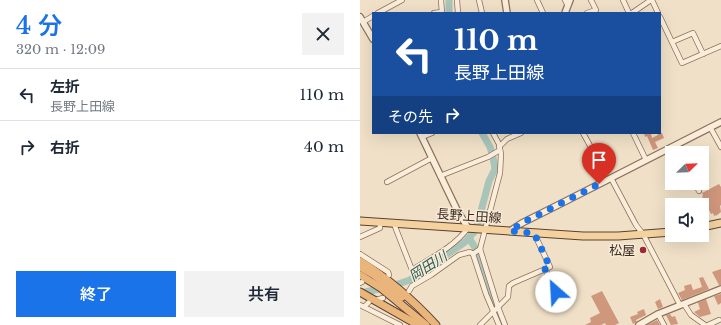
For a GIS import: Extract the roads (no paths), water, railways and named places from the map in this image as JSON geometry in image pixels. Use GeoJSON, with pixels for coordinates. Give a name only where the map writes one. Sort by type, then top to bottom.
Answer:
{"type":"FeatureCollection","features":[{"type":"Feature","properties":{"kind":"highway"},"geometry":{"type":"LineString","coordinates":[[360,261],[403,291],[436,325]]}},
{"type":"Feature","properties":{"kind":"highway"},"geometry":{"type":"LineString","coordinates":[[360,267],[385,277]]}},
{"type":"Feature","properties":{"kind":"highway"},"geometry":{"type":"LineString","coordinates":[[361,280],[371,281],[385,296],[426,325]]}},
{"type":"Feature","properties":{"kind":"highway"},"geometry":{"type":"LineString","coordinates":[[360,292],[418,325]]}},
{"type":"Feature","properties":{"kind":"main road","name":"長野上田線"},"geometry":{"type":"LineString","coordinates":[[360,221],[583,236],[665,232]]}},
{"type":"Feature","properties":{"kind":"main road"},"geometry":{"type":"LineString","coordinates":[[709,226],[721,223]]}},
{"type":"Feature","properties":{"kind":"street"},"geometry":{"type":"LineString","coordinates":[[380,12],[400,0]]}},
{"type":"Feature","properties":{"kind":"street"},"geometry":{"type":"LineString","coordinates":[[441,0],[442,12]]}},
{"type":"Feature","properties":{"kind":"street"},"geometry":{"type":"LineString","coordinates":[[457,0],[458,12]]}},
{"type":"Feature","properties":{"kind":"street"},"geometry":{"type":"LineString","coordinates":[[479,0],[482,12]]}},
{"type":"Feature","properties":{"kind":"street"},"geometry":{"type":"LineString","coordinates":[[505,0],[507,12]]}},
{"type":"Feature","properties":{"kind":"street"},"geometry":{"type":"LineString","coordinates":[[537,0],[543,12]]}},
{"type":"Feature","properties":{"kind":"street"},"geometry":{"type":"LineString","coordinates":[[565,0],[568,6]]}},
{"type":"Feature","properties":{"kind":"street"},"geometry":{"type":"LineString","coordinates":[[565,12],[570,0]]}},
{"type":"Feature","properties":{"kind":"street"},"geometry":{"type":"LineString","coordinates":[[590,12],[596,10],[591,0]]}},
{"type":"Feature","properties":{"kind":"street"},"geometry":{"type":"LineString","coordinates":[[623,0],[630,12]]}},
{"type":"Feature","properties":{"kind":"street"},"geometry":{"type":"LineString","coordinates":[[633,12],[651,0],[656,12]]}},
{"type":"Feature","properties":{"kind":"street"},"geometry":{"type":"LineString","coordinates":[[372,16],[361,20],[372,37]]}},
{"type":"Feature","properties":{"kind":"street"},"geometry":{"type":"LineString","coordinates":[[661,19],[682,63],[721,46]]}},
{"type":"Feature","properties":{"kind":"street"},"geometry":{"type":"LineString","coordinates":[[672,42],[693,33],[703,54]]}},
{"type":"Feature","properties":{"kind":"street"},"geometry":{"type":"LineString","coordinates":[[510,231],[721,122]]}},
{"type":"Feature","properties":{"kind":"street"},"geometry":{"type":"LineString","coordinates":[[710,127],[721,147]]}},
{"type":"Feature","properties":{"kind":"street"},"geometry":{"type":"LineString","coordinates":[[493,134],[500,148],[500,174],[485,230],[476,251],[499,325]]}},
{"type":"Feature","properties":{"kind":"street"},"geometry":{"type":"LineString","coordinates":[[440,176],[488,157],[500,148],[507,139],[518,134]]}},
{"type":"Feature","properties":{"kind":"street"},"geometry":{"type":"LineString","coordinates":[[584,134],[593,151]]}},
{"type":"Feature","properties":{"kind":"street"},"geometry":{"type":"LineString","coordinates":[[633,134],[646,160]]}},
{"type":"Feature","properties":{"kind":"street"},"geometry":{"type":"LineString","coordinates":[[394,224],[412,270],[434,257],[456,241],[468,228],[440,176],[421,135]]}},
{"type":"Feature","properties":{"kind":"street"},"geometry":{"type":"LineString","coordinates":[[387,182],[432,158]]}},
{"type":"Feature","properties":{"kind":"street"},"geometry":{"type":"LineString","coordinates":[[611,178],[636,226],[643,234],[682,304],[691,315],[707,325],[719,320]]}},
{"type":"Feature","properties":{"kind":"street"},"geometry":{"type":"LineString","coordinates":[[360,236],[380,228],[380,223]]}},
{"type":"Feature","properties":{"kind":"street"},"geometry":{"type":"LineString","coordinates":[[480,325],[508,297],[509,286],[550,267],[534,233]]}},
{"type":"Feature","properties":{"kind":"street"},"geometry":{"type":"LineString","coordinates":[[403,291],[431,275],[459,255],[476,251]]}},
{"type":"Feature","properties":{"kind":"street"},"geometry":{"type":"LineString","coordinates":[[476,251],[495,309],[506,325]]}},
{"type":"Feature","properties":{"kind":"street"},"geometry":{"type":"LineString","coordinates":[[360,254],[388,272],[385,277]]}},
{"type":"Feature","properties":{"kind":"street"},"geometry":{"type":"LineString","coordinates":[[545,269],[556,292]]}},
{"type":"Feature","properties":{"kind":"street"},"geometry":{"type":"LineString","coordinates":[[639,325],[658,314],[721,289]]}},
{"type":"Feature","properties":{"kind":"street"},"geometry":{"type":"LineString","coordinates":[[362,306],[385,296]]}},
{"type":"Feature","properties":{"kind":"street"},"geometry":{"type":"LineString","coordinates":[[362,306],[400,325]]}},
{"type":"Feature","properties":{"kind":"street"},"geometry":{"type":"LineString","coordinates":[[658,314],[664,325]]}},
{"type":"Feature","properties":{"kind":"waterway","name":"岡田川"},"geometry":{"type":"LineString","coordinates":[[449,0],[449,12]]}},
{"type":"Feature","properties":{"kind":"waterway","name":"岡田川"},"geometry":{"type":"LineString","coordinates":[[360,293],[389,287],[410,280],[465,242],[476,230],[489,181],[495,169],[490,147],[483,134]]}},
{"type":"Feature","properties":{"kind":"waterway","name":"岡田川"},"geometry":{"type":"LineString","coordinates":[[469,238],[476,249],[482,275],[502,325]]}},
{"type":"Feature","properties":{"kind":"place","name":"松屋"},"geometry":{"type":"Point","coordinates":[643,250]}}]}
